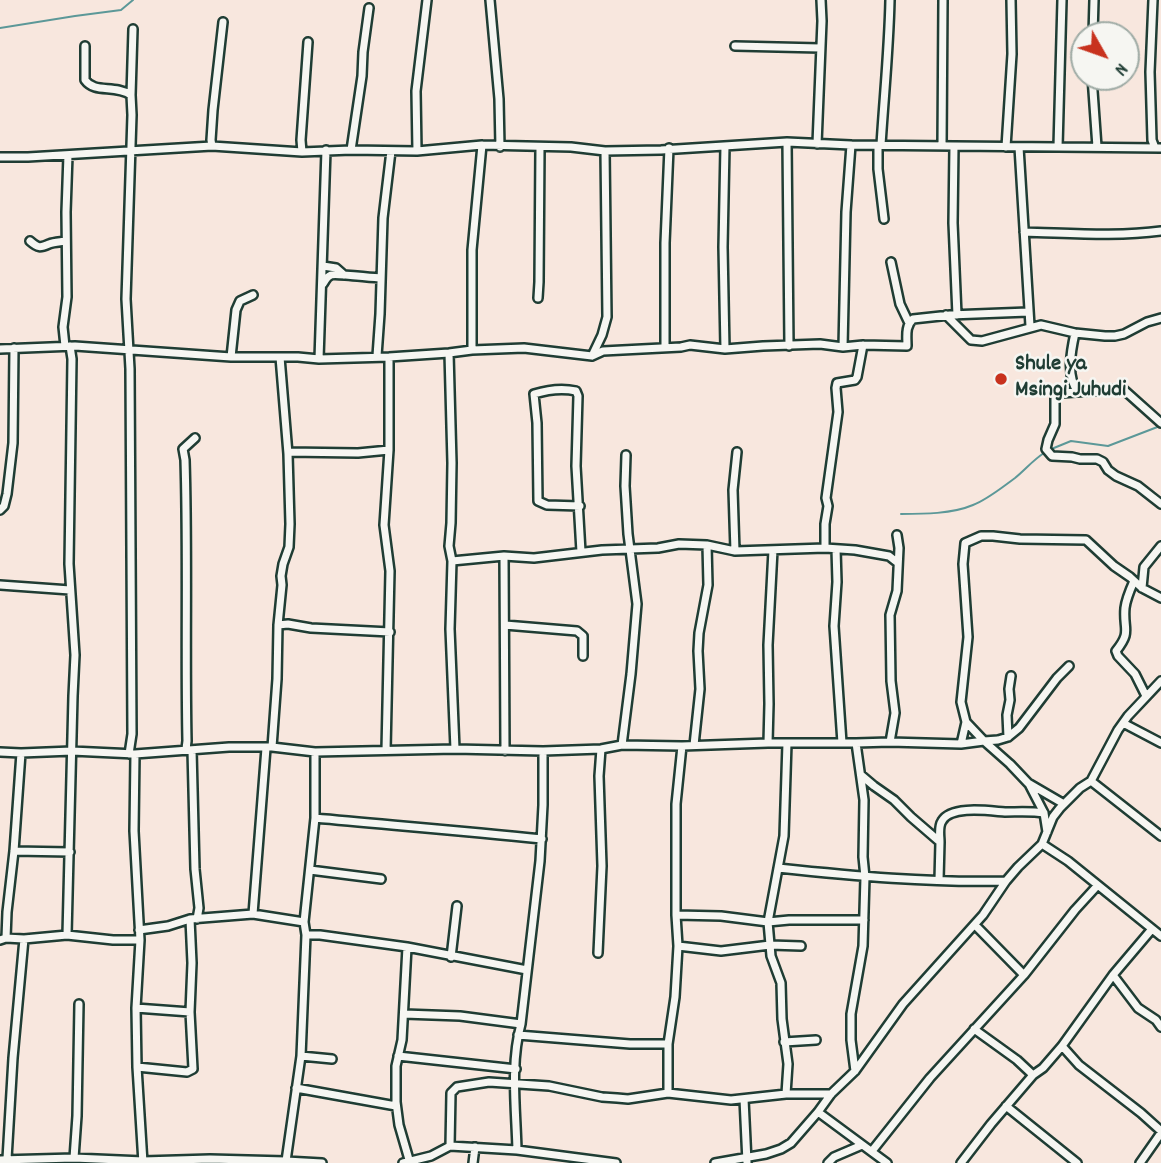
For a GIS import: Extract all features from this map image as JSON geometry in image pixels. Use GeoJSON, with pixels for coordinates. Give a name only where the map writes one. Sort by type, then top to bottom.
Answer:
{"type":"FeatureCollection","features":[{"type":"Feature","properties":{"kind":"street"},"geometry":{"type":"LineString","coordinates":[[417,150],[416,91],[426,0]]}},
{"type":"Feature","properties":{"kind":"street"},"geometry":{"type":"LineString","coordinates":[[490,0],[499,99],[500,147]]}},
{"type":"Feature","properties":{"kind":"street"},"geometry":{"type":"LineString","coordinates":[[817,144],[821,0]]}},
{"type":"Feature","properties":{"kind":"street"},"geometry":{"type":"LineString","coordinates":[[884,219],[878,169],[890,37],[890,0]]}},
{"type":"Feature","properties":{"kind":"street"},"geometry":{"type":"LineString","coordinates":[[942,146],[943,0]]}},
{"type":"Feature","properties":{"kind":"street"},"geometry":{"type":"LineString","coordinates":[[1006,146],[1012,54],[1011,0]]}},
{"type":"Feature","properties":{"kind":"street"},"geometry":{"type":"LineString","coordinates":[[1058,147],[1062,0]]}},
{"type":"Feature","properties":{"kind":"street"},"geometry":{"type":"LineString","coordinates":[[1093,21],[1094,0]]}},
{"type":"Feature","properties":{"kind":"street"},"geometry":{"type":"LineString","coordinates":[[1153,0],[1150,72],[1152,140],[1158,148]]}},
{"type":"Feature","properties":{"kind":"street"},"geometry":{"type":"LineString","coordinates":[[351,150],[369,8]]}},
{"type":"Feature","properties":{"kind":"street"},"geometry":{"type":"LineString","coordinates":[[212,146],[213,110],[223,22]]}},
{"type":"Feature","properties":{"kind":"street"},"geometry":{"type":"LineString","coordinates":[[133,29],[126,287],[130,349],[132,754],[140,940],[136,1008],[137,1067],[143,1162]]}},
{"type":"Feature","properties":{"kind":"street"},"geometry":{"type":"LineString","coordinates":[[302,152],[308,42]]}},
{"type":"Feature","properties":{"kind":"street"},"geometry":{"type":"LineString","coordinates":[[85,46],[85,80],[88,85],[120,89],[131,95]]}},
{"type":"Feature","properties":{"kind":"street"},"geometry":{"type":"LineString","coordinates":[[736,46],[820,48]]}},
{"type":"Feature","properties":{"kind":"street"},"geometry":{"type":"LineString","coordinates":[[1093,91],[1097,147]]}},
{"type":"Feature","properties":{"kind":"street"},"geometry":{"type":"LineString","coordinates":[[0,157],[212,146],[302,152],[417,150],[482,145],[572,147],[605,151],[787,142],[1158,148]]}},
{"type":"Feature","properties":{"kind":"street"},"geometry":{"type":"LineString","coordinates":[[787,142],[789,346]]}},
{"type":"Feature","properties":{"kind":"street"},"geometry":{"type":"LineString","coordinates":[[472,350],[472,250],[482,145]]}},
{"type":"Feature","properties":{"kind":"street"},"geometry":{"type":"LineString","coordinates":[[843,347],[851,145]]}},
{"type":"Feature","properties":{"kind":"street"},"geometry":{"type":"LineString","coordinates":[[725,146],[725,349]]}},
{"type":"Feature","properties":{"kind":"street"},"geometry":{"type":"LineString","coordinates":[[954,146],[953,223],[957,314]]}},
{"type":"Feature","properties":{"kind":"street"},"geometry":{"type":"LineString","coordinates":[[538,298],[540,147]]}},
{"type":"Feature","properties":{"kind":"street"},"geometry":{"type":"LineString","coordinates":[[1019,147],[1030,326]]}},
{"type":"Feature","properties":{"kind":"street"},"geometry":{"type":"LineString","coordinates":[[665,347],[669,148]]}},
{"type":"Feature","properties":{"kind":"street"},"geometry":{"type":"LineString","coordinates":[[319,359],[326,150]]}},
{"type":"Feature","properties":{"kind":"street"},"geometry":{"type":"LineString","coordinates":[[377,356],[383,218],[391,151]]}},
{"type":"Feature","properties":{"kind":"street"},"geometry":{"type":"LineString","coordinates":[[592,356],[607,317],[605,151]]}},
{"type":"Feature","properties":{"kind":"street"},"geometry":{"type":"LineString","coordinates":[[67,935],[75,655],[70,590],[72,359],[63,327],[66,297],[68,155]]}},
{"type":"Feature","properties":{"kind":"street"},"geometry":{"type":"LineString","coordinates":[[1024,232],[1068,234],[1161,231]]}},
{"type":"Feature","properties":{"kind":"street"},"geometry":{"type":"LineString","coordinates":[[30,241],[41,247],[66,241]]}},
{"type":"Feature","properties":{"kind":"street"},"geometry":{"type":"LineString","coordinates":[[891,262],[900,304],[909,323]]}},
{"type":"Feature","properties":{"kind":"street"},"geometry":{"type":"LineString","coordinates":[[323,266],[336,268],[345,275]]}},
{"type":"Feature","properties":{"kind":"street"},"geometry":{"type":"LineString","coordinates":[[322,286],[332,274],[381,278]]}},
{"type":"Feature","properties":{"kind":"street"},"geometry":{"type":"LineString","coordinates":[[231,357],[236,310],[240,300],[253,295]]}},
{"type":"Feature","properties":{"kind":"street"},"geometry":{"type":"LineString","coordinates":[[0,349],[68,346],[231,357],[280,356],[319,359],[524,348],[592,356],[603,351],[690,345],[725,349],[820,344],[843,347],[906,346],[906,332],[909,323],[914,319],[957,314],[1028,312]]}},
{"type":"Feature","properties":{"kind":"street"},"geometry":{"type":"LineString","coordinates":[[946,315],[971,340],[982,341],[1041,324],[1075,333],[1105,336],[1124,334],[1161,318]]}},
{"type":"Feature","properties":{"kind":"street"},"geometry":{"type":"LineString","coordinates":[[1075,333],[1071,350],[1072,381],[1078,392]]}},
{"type":"Feature","properties":{"kind":"street"},"geometry":{"type":"LineString","coordinates":[[825,548],[827,498],[838,412],[837,383],[855,380],[863,345]]}},
{"type":"Feature","properties":{"kind":"street"},"geometry":{"type":"LineString","coordinates":[[0,510],[7,494],[13,443],[14,348]]}},
{"type":"Feature","properties":{"kind":"street"},"geometry":{"type":"LineString","coordinates":[[449,353],[452,463],[449,546],[453,561],[450,629],[455,749]]}},
{"type":"Feature","properties":{"kind":"street"},"geometry":{"type":"LineString","coordinates":[[253,914],[277,669],[281,576],[289,547],[288,452],[280,356]]}},
{"type":"Feature","properties":{"kind":"street"},"geometry":{"type":"LineString","coordinates":[[386,750],[390,571],[384,525],[389,357]]}},
{"type":"Feature","properties":{"kind":"street"},"geometry":{"type":"LineString","coordinates":[[1065,392],[1072,381]]}},
{"type":"Feature","properties":{"kind":"street"},"geometry":{"type":"LineString","coordinates":[[1161,423],[1123,389],[1065,392],[1055,397],[1055,424],[1048,440],[1047,451],[1052,456],[1080,460],[1097,459],[1103,462],[1108,470],[1138,486],[1161,504]]}},
{"type":"Feature","properties":{"kind":"street"},"geometry":{"type":"LineString","coordinates":[[580,506],[547,505],[538,501],[534,394],[542,391],[569,390],[576,391],[578,396],[576,445],[580,506],[581,552]]}},
{"type":"Feature","properties":{"kind":"street"},"geometry":{"type":"LineString","coordinates":[[137,1067],[187,1072],[193,1069],[190,1012],[194,919],[199,908],[187,741],[187,561],[183,449],[195,438]]}},
{"type":"Feature","properties":{"kind":"street"},"geometry":{"type":"LineString","coordinates":[[288,452],[358,453],[388,450]]}},
{"type":"Feature","properties":{"kind":"street"},"geometry":{"type":"LineString","coordinates":[[735,551],[733,490],[737,452]]}},
{"type":"Feature","properties":{"kind":"street"},"geometry":{"type":"LineString","coordinates":[[622,745],[637,604],[625,486],[626,455]]}},
{"type":"Feature","properties":{"kind":"street"},"geometry":{"type":"LineString","coordinates":[[890,742],[895,713],[891,681],[890,615],[897,591],[897,535]]}},
{"type":"Feature","properties":{"kind":"street"},"geometry":{"type":"LineString","coordinates":[[961,744],[966,722],[961,702],[968,637],[963,564],[965,543],[981,536],[1086,540],[1107,561],[1142,588],[1161,598]]}},
{"type":"Feature","properties":{"kind":"street"},"geometry":{"type":"LineString","coordinates":[[453,561],[504,556],[534,558],[679,544],[707,545],[735,551],[825,548],[863,551],[889,556],[898,563]]}},
{"type":"Feature","properties":{"kind":"street"},"geometry":{"type":"LineString","coordinates":[[694,745],[700,689],[699,633],[708,585],[707,545]]}},
{"type":"Feature","properties":{"kind":"street"},"geometry":{"type":"LineString","coordinates":[[1142,588],[1144,567],[1161,546]]}},
{"type":"Feature","properties":{"kind":"street"},"geometry":{"type":"LineString","coordinates":[[836,549],[834,626],[842,743]]}},
{"type":"Feature","properties":{"kind":"street"},"geometry":{"type":"LineString","coordinates":[[768,743],[768,645],[773,550]]}},
{"type":"Feature","properties":{"kind":"street"},"geometry":{"type":"LineString","coordinates":[[504,556],[505,751]]}},
{"type":"Feature","properties":{"kind":"street"},"geometry":{"type":"LineString","coordinates":[[1134,581],[1125,610],[1126,635],[1116,651],[1135,674],[1146,696]]}},
{"type":"Feature","properties":{"kind":"street"},"geometry":{"type":"LineString","coordinates":[[0,585],[70,590]]}},
{"type":"Feature","properties":{"kind":"street"},"geometry":{"type":"LineString","coordinates":[[278,625],[390,632]]}},
{"type":"Feature","properties":{"kind":"street"},"geometry":{"type":"LineString","coordinates":[[505,625],[579,631],[583,636],[583,656]]}},
{"type":"Feature","properties":{"kind":"street"},"geometry":{"type":"LineString","coordinates":[[0,752],[132,754],[229,747],[315,752],[455,749],[543,751],[601,749],[622,745],[890,742],[961,744],[1008,737],[1019,728],[1069,666]]}},
{"type":"Feature","properties":{"kind":"street"},"geometry":{"type":"LineString","coordinates":[[1008,737],[1011,676]]}},
{"type":"Feature","properties":{"kind":"street"},"geometry":{"type":"LineString","coordinates":[[715,1163],[747,1161],[791,1143],[831,1094],[855,1071],[903,1004],[975,925],[1006,881],[1042,844],[1053,817],[1080,788],[1091,781],[1123,723],[1161,681]]}},
{"type":"Feature","properties":{"kind":"street"},"geometry":{"type":"LineString","coordinates":[[966,722],[1028,783],[1064,804]]}},
{"type":"Feature","properties":{"kind":"street"},"geometry":{"type":"LineString","coordinates":[[1123,723],[1161,743]]}},
{"type":"Feature","properties":{"kind":"street"},"geometry":{"type":"LineString","coordinates":[[786,1094],[788,1064],[782,1019],[781,983],[771,956],[768,922],[784,836],[787,743]]}},
{"type":"Feature","properties":{"kind":"street"},"geometry":{"type":"LineString","coordinates":[[855,1071],[851,1040],[852,1014],[863,946],[865,877],[864,800],[856,743]]}},
{"type":"Feature","properties":{"kind":"street"},"geometry":{"type":"LineString","coordinates":[[668,1093],[668,1044],[675,997],[678,946],[676,804],[682,746]]}},
{"type":"Feature","properties":{"kind":"street"},"geometry":{"type":"LineString","coordinates":[[598,953],[602,866],[599,776],[601,749]]}},
{"type":"Feature","properties":{"kind":"street"},"geometry":{"type":"LineString","coordinates":[[517,1150],[515,1083],[518,1035],[542,839],[543,751]]}},
{"type":"Feature","properties":{"kind":"street"},"geometry":{"type":"LineString","coordinates":[[286,1161],[301,1056],[306,935],[304,922],[315,818],[315,752]]}},
{"type":"Feature","properties":{"kind":"street"},"geometry":{"type":"LineString","coordinates":[[21,753],[14,852],[3,939],[67,935],[140,940]]}},
{"type":"Feature","properties":{"kind":"street"},"geometry":{"type":"LineString","coordinates":[[860,775],[894,800],[940,842]]}},
{"type":"Feature","properties":{"kind":"street"},"geometry":{"type":"LineString","coordinates":[[1091,781],[1161,836]]}},
{"type":"Feature","properties":{"kind":"street"},"geometry":{"type":"LineString","coordinates":[[1028,783],[1044,813],[1047,832]]}},
{"type":"Feature","properties":{"kind":"street"},"geometry":{"type":"LineString","coordinates":[[939,880],[940,828],[942,819],[949,814],[984,810],[1044,813]]}},
{"type":"Feature","properties":{"kind":"street"},"geometry":{"type":"LineString","coordinates":[[315,818],[542,839]]}},
{"type":"Feature","properties":{"kind":"street"},"geometry":{"type":"LineString","coordinates":[[1042,844],[1068,861],[1161,936]]}},
{"type":"Feature","properties":{"kind":"street"},"geometry":{"type":"LineString","coordinates":[[14,852],[70,852]]}},
{"type":"Feature","properties":{"kind":"street"},"geometry":{"type":"LineString","coordinates":[[778,868],[865,877],[1006,881]]}},
{"type":"Feature","properties":{"kind":"street"},"geometry":{"type":"LineString","coordinates":[[310,870],[381,879]]}},
{"type":"Feature","properties":{"kind":"street"},"geometry":{"type":"LineString","coordinates":[[872,1151],[930,1078],[1024,975],[1097,886]]}},
{"type":"Feature","properties":{"kind":"street"},"geometry":{"type":"LineString","coordinates":[[451,957],[457,906]]}},
{"type":"Feature","properties":{"kind":"street"},"geometry":{"type":"LineString","coordinates":[[139,930],[194,919],[253,914],[304,922]]}},
{"type":"Feature","properties":{"kind":"street"},"geometry":{"type":"LineString","coordinates":[[676,915],[721,916],[768,922],[864,920]]}},
{"type":"Feature","properties":{"kind":"street"},"geometry":{"type":"LineString","coordinates":[[975,925],[1024,975]]}},
{"type":"Feature","properties":{"kind":"street"},"geometry":{"type":"LineString","coordinates":[[961,1163],[1006,1106],[1062,1046],[1113,975],[1152,929]]}},
{"type":"Feature","properties":{"kind":"street"},"geometry":{"type":"LineString","coordinates":[[306,935],[407,947],[527,970]]}},
{"type":"Feature","properties":{"kind":"street"},"geometry":{"type":"LineString","coordinates":[[24,939],[4,1160],[74,1158],[143,1162],[210,1159],[322,1163]]}},
{"type":"Feature","properties":{"kind":"street"},"geometry":{"type":"LineString","coordinates":[[678,946],[721,951],[770,945],[801,946]]}},
{"type":"Feature","properties":{"kind":"street"},"geometry":{"type":"LineString","coordinates":[[407,947],[401,1048],[396,1066],[396,1106],[408,1163],[441,1152],[450,1146],[517,1150],[590,1162],[616,1163]]}},
{"type":"Feature","properties":{"kind":"street"},"geometry":{"type":"LineString","coordinates":[[1113,975],[1138,1008],[1156,1020],[1161,1027]]}},
{"type":"Feature","properties":{"kind":"street"},"geometry":{"type":"LineString","coordinates":[[74,1158],[79,1004]]}},
{"type":"Feature","properties":{"kind":"street"},"geometry":{"type":"LineString","coordinates":[[136,1008],[190,1012]]}},
{"type":"Feature","properties":{"kind":"street"},"geometry":{"type":"LineString","coordinates":[[404,1014],[460,1016],[521,1024]]}},
{"type":"Feature","properties":{"kind":"street"},"geometry":{"type":"LineString","coordinates":[[974,1029],[1033,1075]]}},
{"type":"Feature","properties":{"kind":"street"},"geometry":{"type":"LineString","coordinates":[[518,1035],[630,1044],[668,1044]]}},
{"type":"Feature","properties":{"kind":"street"},"geometry":{"type":"LineString","coordinates":[[784,1042],[816,1040]]}},
{"type":"Feature","properties":{"kind":"street"},"geometry":{"type":"LineString","coordinates":[[1062,1046],[1079,1065],[1161,1132],[1140,1163]]}},
{"type":"Feature","properties":{"kind":"street"},"geometry":{"type":"LineString","coordinates":[[398,1055],[516,1069]]}},
{"type":"Feature","properties":{"kind":"street"},"geometry":{"type":"LineString","coordinates":[[301,1056],[332,1059]]}},
{"type":"Feature","properties":{"kind":"street"},"geometry":{"type":"LineString","coordinates":[[450,1146],[450,1096],[457,1087],[481,1083],[557,1087],[602,1097],[628,1099],[668,1093],[719,1100],[786,1094],[831,1094]]}},
{"type":"Feature","properties":{"kind":"street"},"geometry":{"type":"LineString","coordinates":[[296,1088],[396,1106]]}},
{"type":"Feature","properties":{"kind":"street"},"geometry":{"type":"LineString","coordinates":[[744,1099],[747,1161]]}},
{"type":"Feature","properties":{"kind":"street"},"geometry":{"type":"LineString","coordinates":[[1006,1106],[1077,1163]]}},
{"type":"Feature","properties":{"kind":"street"},"geometry":{"type":"LineString","coordinates":[[818,1112],[887,1163]]}},
{"type":"Feature","properties":{"kind":"street"},"geometry":{"type":"LineString","coordinates":[[828,1163],[834,1157],[862,1145]]}},
{"type":"Feature","properties":{"kind":"street"},"geometry":{"type":"LineString","coordinates":[[473,1163],[475,1147]]}},
{"type":"Feature","properties":{"kind":"waterway"},"geometry":{"type":"LineString","coordinates":[[0,28],[121,10],[133,0]]}},
{"type":"Feature","properties":{"kind":"waterway"},"geometry":{"type":"LineString","coordinates":[[1049,450],[1071,441],[1108,446],[1160,426]]}},
{"type":"Feature","properties":{"kind":"waterway"},"geometry":{"type":"LineString","coordinates":[[901,514],[947,512],[973,505],[1000,489],[1044,453]]}},
{"type":"Feature","properties":{"kind":"place","name":"Shule ya Msingi Juhudi"},"geometry":{"type":"Point","coordinates":[1001,379]}}]}
